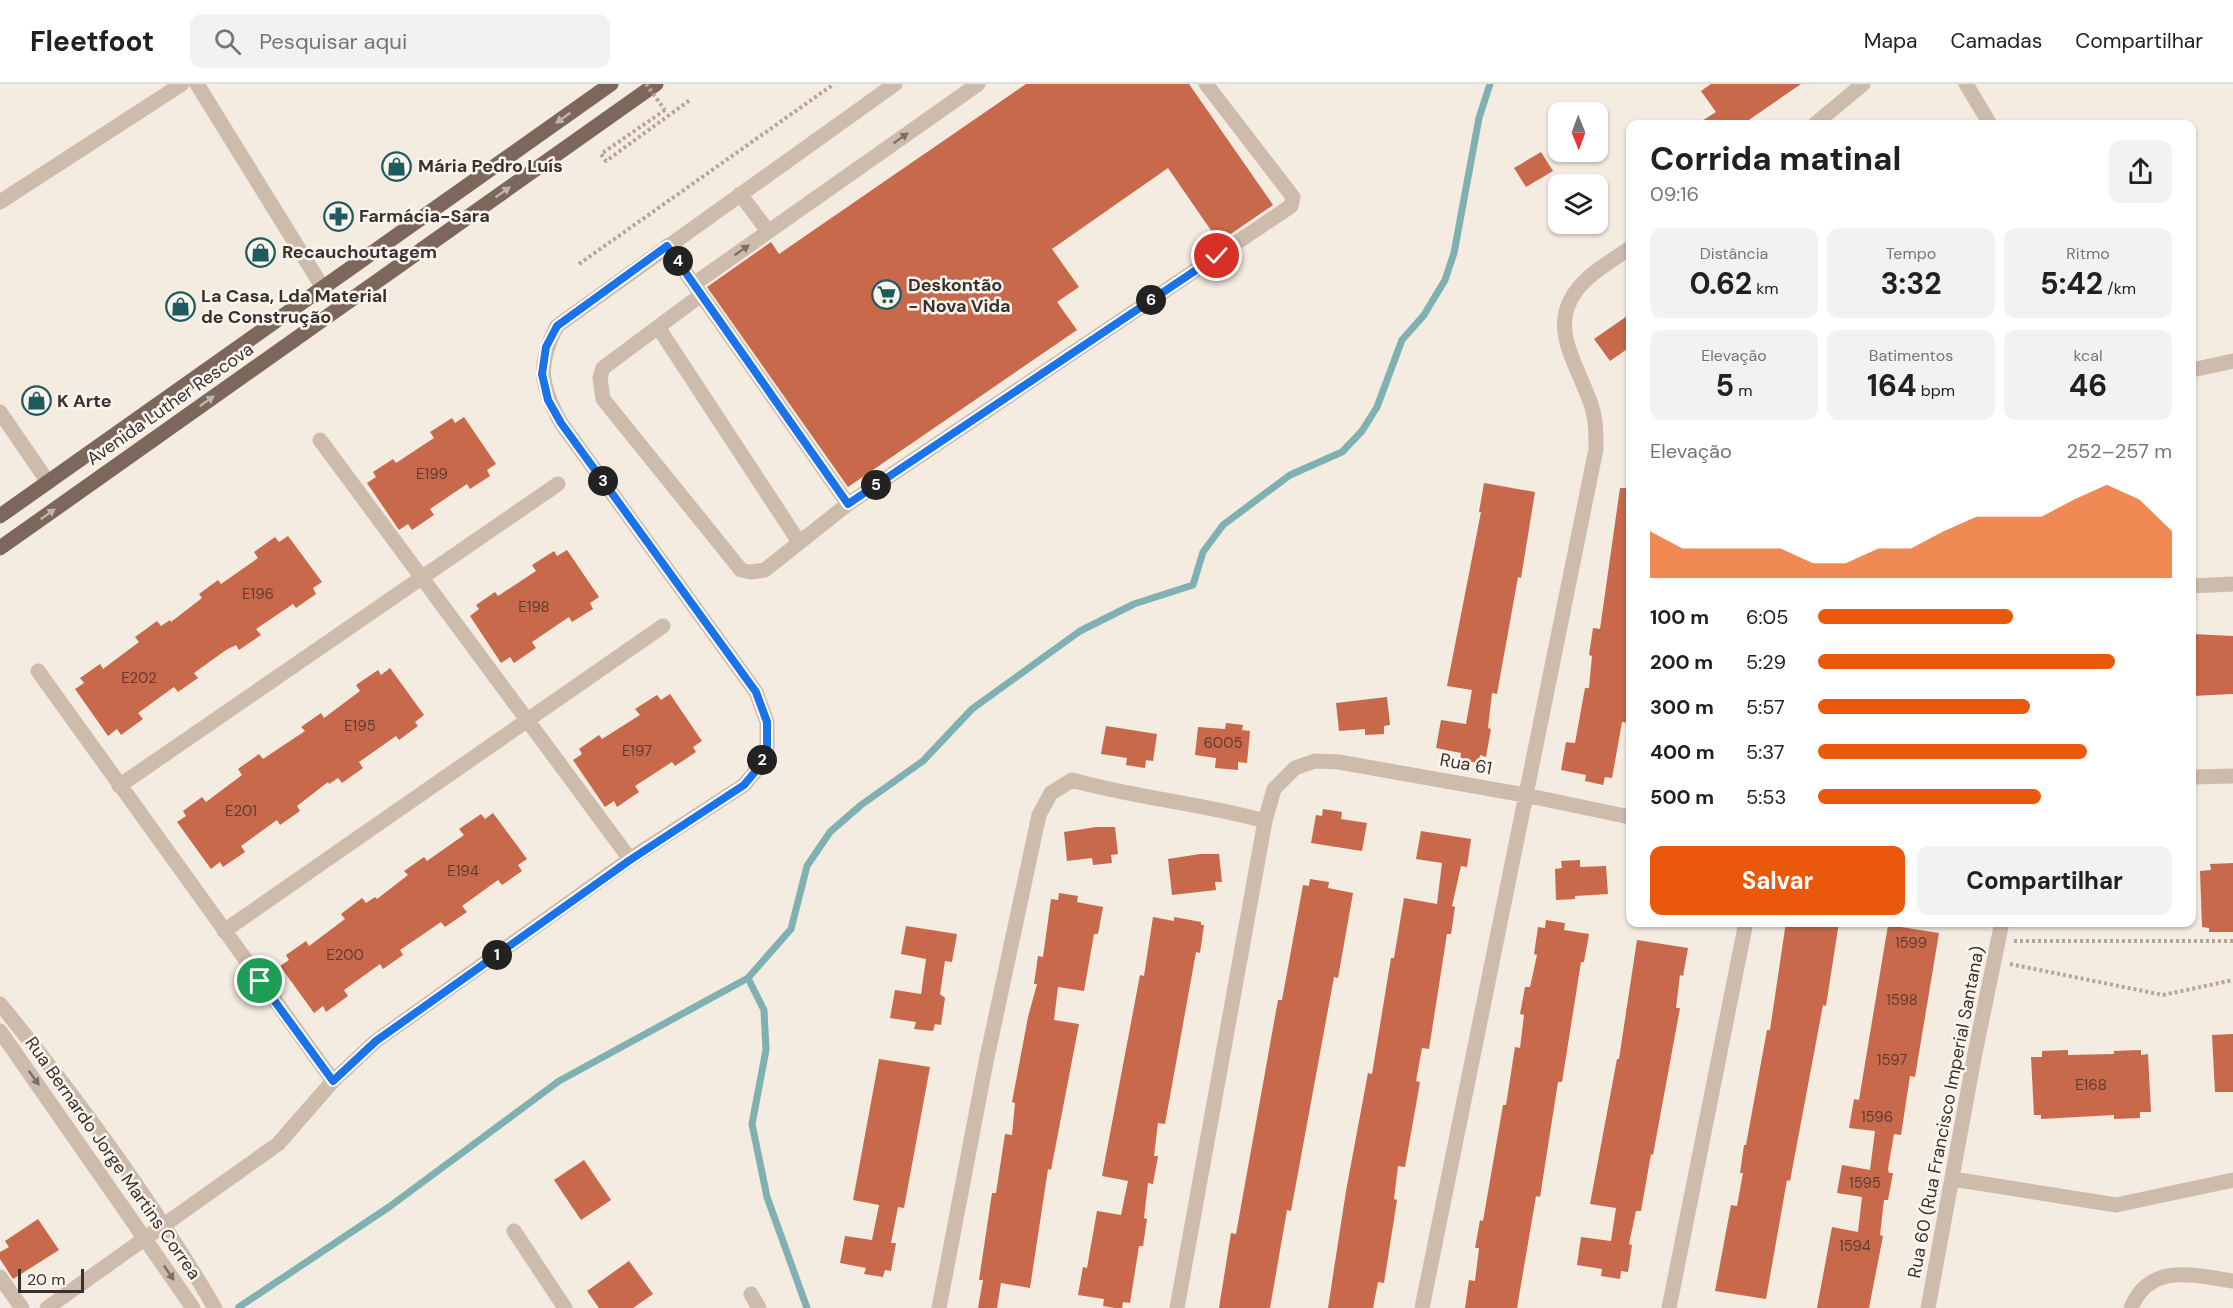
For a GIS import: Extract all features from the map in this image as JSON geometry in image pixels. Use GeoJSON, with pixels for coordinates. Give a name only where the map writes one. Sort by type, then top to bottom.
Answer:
{"type":"FeatureCollection","features":[{"type":"Feature","properties":{"kind":"main road","name":"Avenida Luther Rescova"},"geometry":{"type":"LineString","coordinates":[[0,516],[611,84]]}},
{"type":"Feature","properties":{"kind":"main road","name":"Avenida Luther Rescova"},"geometry":{"type":"LineString","coordinates":[[0,548],[656,84]]}},
{"type":"Feature","properties":{"kind":"street"},"geometry":{"type":"LineString","coordinates":[[0,202],[182,84]]}},
{"type":"Feature","properties":{"kind":"street"},"geometry":{"type":"LineString","coordinates":[[197,84],[323,288]]}},
{"type":"Feature","properties":{"kind":"street"},"geometry":{"type":"LineString","coordinates":[[47,1308],[278,1144],[333,1081],[376,1041],[630,860],[744,785],[759,767],[767,747],[767,722],[756,692],[561,423],[548,400],[542,374],[546,347],[557,326],[895,84]]}},
{"type":"Feature","properties":{"kind":"street"},"geometry":{"type":"LineString","coordinates":[[978,84],[768,231],[658,327],[603,368],[600,378],[603,399],[741,570],[751,572],[765,570],[848,504],[1291,206],[1293,197],[1206,84]]}},
{"type":"Feature","properties":{"kind":"street"},"geometry":{"type":"LineString","coordinates":[[1820,120],[1863,84]]}},
{"type":"Feature","properties":{"kind":"street"},"geometry":{"type":"LineString","coordinates":[[1966,84],[1988,120]]}},
{"type":"Feature","properties":{"kind":"street"},"geometry":{"type":"LineString","coordinates":[[740,194],[768,231]]}},
{"type":"Feature","properties":{"kind":"street"},"geometry":{"type":"LineString","coordinates":[[667,246],[848,504]]}},
{"type":"Feature","properties":{"kind":"street"},"geometry":{"type":"LineString","coordinates":[[1422,1308],[1596,448],[1596,425],[1589,398],[1569,353],[1565,332],[1566,313],[1574,294],[1588,278],[1626,251]]}},
{"type":"Feature","properties":{"kind":"street"},"geometry":{"type":"LineString","coordinates":[[658,327],[799,542]]}},
{"type":"Feature","properties":{"kind":"street"},"geometry":{"type":"LineString","coordinates":[[2196,369],[2233,361]]}},
{"type":"Feature","properties":{"kind":"street"},"geometry":{"type":"LineString","coordinates":[[0,412],[48,482]]}},
{"type":"Feature","properties":{"kind":"street"},"geometry":{"type":"LineString","coordinates":[[320,440],[630,860]]}},
{"type":"Feature","properties":{"kind":"street"},"geometry":{"type":"LineString","coordinates":[[118,786],[558,484]]}},
{"type":"Feature","properties":{"kind":"street"},"geometry":{"type":"LineString","coordinates":[[2196,586],[2233,584]]}},
{"type":"Feature","properties":{"kind":"street"},"geometry":{"type":"LineString","coordinates":[[224,931],[663,626]]}},
{"type":"Feature","properties":{"kind":"street"},"geometry":{"type":"LineString","coordinates":[[38,671],[118,786],[333,1081]]}},
{"type":"Feature","properties":{"kind":"street","name":"Rua 61"},"geometry":{"type":"LineString","coordinates":[[1265,821],[1274,789],[1295,768],[1315,761],[1339,762],[1525,795],[1626,816]]}},
{"type":"Feature","properties":{"kind":"street"},"geometry":{"type":"LineString","coordinates":[[2196,777],[2233,776]]}},
{"type":"Feature","properties":{"kind":"street"},"geometry":{"type":"LineString","coordinates":[[939,1308],[986,1062],[1039,815],[1052,793],[1072,780],[1113,791],[1162,798],[1265,821],[1177,1308]]}},
{"type":"Feature","properties":{"kind":"street"},"geometry":{"type":"LineString","coordinates":[[1669,1308],[1745,927]]}},
{"type":"Feature","properties":{"kind":"street","name":"Rua 60 (Rua Francisco Imperial Santana)"},"geometry":{"type":"LineString","coordinates":[[1928,1308],[2001,927]]}},
{"type":"Feature","properties":{"kind":"street","name":"Rua Bernardo Jorge Martins Correa"},"geometry":{"type":"LineString","coordinates":[[0,1004],[54,1070],[166,1225],[215,1308]]}},
{"type":"Feature","properties":{"kind":"street","name":"Rua Bernardo Jorge Martins Correa"},"geometry":{"type":"LineString","coordinates":[[0,1031],[193,1308]]}},
{"type":"Feature","properties":{"kind":"street"},"geometry":{"type":"LineString","coordinates":[[1953,1179],[2116,1205],[2233,1180]]}},
{"type":"Feature","properties":{"kind":"street"},"geometry":{"type":"LineString","coordinates":[[514,1231],[565,1308]]}},
{"type":"Feature","properties":{"kind":"street"},"geometry":{"type":"LineString","coordinates":[[2131,1308],[2148,1283],[2173,1275],[2233,1281]]}},
{"type":"Feature","properties":{"kind":"street"},"geometry":{"type":"LineString","coordinates":[[0,1278],[22,1308]]}},
{"type":"Feature","properties":{"kind":"path"},"geometry":{"type":"LineString","coordinates":[[646,84],[665,110],[601,154],[606,161],[690,100]]}},
{"type":"Feature","properties":{"kind":"path"},"geometry":{"type":"LineString","coordinates":[[579,264],[834,84]]}},
{"type":"Feature","properties":{"kind":"path"},"geometry":{"type":"LineString","coordinates":[[1998,941],[2233,941]]}},
{"type":"Feature","properties":{"kind":"path"},"geometry":{"type":"LineString","coordinates":[[1995,961],[2163,995],[2233,980]]}},
{"type":"Feature","properties":{"kind":"building","name":"Deskontão - Nova Vida"},"geometry":{"type":"Polygon","coordinates":[[[1026,84],[1189,84],[1273,205],[1219,242],[1168,168],[1052,249],[1079,287],[1057,302],[1077,330],[848,487],[707,287],[771,242],[779,254],[1026,84]]]}},
{"type":"Feature","properties":{"kind":"building"},"geometry":{"type":"Polygon","coordinates":[[[1711,84],[1801,84],[1749,120],[1703,120],[1716,112],[1701,91],[1711,84]]]}},
{"type":"Feature","properties":{"kind":"building"},"geometry":{"type":"Polygon","coordinates":[[[1541,152],[1553,171],[1526,187],[1514,168],[1541,152]]]}},
{"type":"Feature","properties":{"kind":"building"},"geometry":{"type":"Polygon","coordinates":[[[1626,317],[1626,350],[1610,361],[1594,339],[1626,317]]]}},
{"type":"Feature","properties":{"kind":"building"},"geometry":{"type":"Polygon","coordinates":[[[464,417],[496,464],[487,470],[490,476],[470,489],[467,484],[430,509],[434,515],[412,530],[408,524],[399,530],[367,483],[376,477],[373,472],[393,459],[396,463],[434,438],[430,432],[452,418],[455,423],[464,417]]]}},
{"type":"Feature","properties":{"kind":"building"},"geometry":{"type":"Polygon","coordinates":[[[1484,483],[1535,492],[1521,578],[1518,577],[1497,694],[1492,693],[1488,728],[1491,729],[1486,757],[1480,755],[1479,763],[1460,760],[1461,753],[1436,748],[1441,720],[1466,724],[1472,690],[1447,686],[1481,512],[1479,512],[1484,483]]]}},
{"type":"Feature","properties":{"kind":"building"},"geometry":{"type":"Polygon","coordinates":[[[1620,488],[1626,488],[1626,722],[1622,722],[1612,778],[1605,777],[1603,785],[1585,781],[1586,775],[1561,770],[1566,742],[1575,743],[1585,688],[1589,688],[1592,656],[1589,655],[1593,628],[1600,629],[1620,488]]]}},
{"type":"Feature","properties":{"kind":"building"},"geometry":{"type":"Polygon","coordinates":[[[288,536],[322,582],[313,588],[316,594],[296,608],[293,604],[256,629],[261,635],[239,650],[236,645],[226,650],[194,673],[198,678],[178,692],[174,687],[138,713],[143,719],[121,735],[117,729],[108,736],[75,689],[84,683],[80,678],[100,664],[103,669],[139,642],[135,637],[157,621],[161,626],[170,620],[171,622],[202,598],[199,594],[218,580],[221,584],[258,558],[254,552],[275,537],[279,542],[288,536]]]}},
{"type":"Feature","properties":{"kind":"building"},"geometry":{"type":"Polygon","coordinates":[[[567,550],[599,597],[590,603],[593,609],[572,622],[569,617],[532,642],[536,648],[514,663],[510,657],[501,663],[470,616],[479,609],[476,605],[495,592],[498,596],[536,571],[532,565],[554,551],[557,556],[567,550]]]}},
{"type":"Feature","properties":{"kind":"building"},"geometry":{"type":"Polygon","coordinates":[[[2196,634],[2233,636],[2233,694],[2196,696],[2196,634]]]}},
{"type":"Feature","properties":{"kind":"building"},"geometry":{"type":"Polygon","coordinates":[[[390,668],[424,715],[415,722],[418,726],[399,740],[396,736],[359,762],[363,768],[342,783],[338,778],[329,784],[328,782],[297,806],[300,811],[280,825],[277,820],[241,846],[245,852],[223,867],[220,862],[211,869],[177,822],[186,816],[183,811],[202,797],[206,802],[242,775],[238,769],[259,754],[263,759],[305,731],[301,727],[321,713],[324,718],[360,691],[356,685],[378,670],[381,675],[390,668]]]}},
{"type":"Feature","properties":{"kind":"building"},"geometry":{"type":"Polygon","coordinates":[[[670,694],[702,741],[693,747],[696,752],[675,766],[672,762],[635,786],[639,792],[617,807],[614,801],[605,807],[573,760],[582,754],[579,749],[599,735],[602,739],[640,715],[635,709],[657,695],[661,700],[670,694]]]}},
{"type":"Feature","properties":{"kind":"building"},"geometry":{"type":"Polygon","coordinates":[[[1387,697],[1390,725],[1384,726],[1384,734],[1365,735],[1365,729],[1339,731],[1336,703],[1387,697]]]}},
{"type":"Feature","properties":{"kind":"building"},"geometry":{"type":"Polygon","coordinates":[[[1226,723],[1243,725],[1242,730],[1250,731],[1247,763],[1238,762],[1238,770],[1215,768],[1216,758],[1195,755],[1198,727],[1225,729],[1226,723]]]}},
{"type":"Feature","properties":{"kind":"building"},"geometry":{"type":"Polygon","coordinates":[[[1106,726],[1157,734],[1153,761],[1146,760],[1145,768],[1126,765],[1127,758],[1101,754],[1106,726]]]}},
{"type":"Feature","properties":{"kind":"building"},"geometry":{"type":"Polygon","coordinates":[[[1323,809],[1342,812],[1341,819],[1367,823],[1362,851],[1311,843],[1316,815],[1322,816],[1323,809]]]}},
{"type":"Feature","properties":{"kind":"building"},"geometry":{"type":"Polygon","coordinates":[[[493,813],[527,859],[518,865],[522,871],[502,885],[498,880],[462,906],[467,912],[445,927],[441,922],[400,950],[403,955],[383,969],[380,964],[344,990],[348,996],[326,1012],[323,1006],[314,1013],[280,966],[289,960],[286,955],[306,941],[309,946],[345,919],[341,914],[362,898],[366,903],[375,897],[377,899],[408,875],[404,871],[424,857],[427,861],[464,835],[459,829],[481,814],[485,819],[493,813]]]}},
{"type":"Feature","properties":{"kind":"building"},"geometry":{"type":"Polygon","coordinates":[[[1096,827],[1115,827],[1118,854],[1111,855],[1112,863],[1093,865],[1092,858],[1067,861],[1064,832],[1096,827]]]}},
{"type":"Feature","properties":{"kind":"building"},"geometry":{"type":"Polygon","coordinates":[[[1421,831],[1471,839],[1467,867],[1461,866],[1452,906],[1455,907],[1451,934],[1447,934],[1429,1049],[1422,1048],[1416,1081],[1420,1082],[1405,1167],[1398,1166],[1394,1199],[1397,1200],[1384,1283],[1378,1282],[1373,1308],[1328,1308],[1346,1191],[1368,1073],[1372,1074],[1391,958],[1394,958],[1404,898],[1437,904],[1442,863],[1416,859],[1421,831]]]}},
{"type":"Feature","properties":{"kind":"building"},"geometry":{"type":"Polygon","coordinates":[[[1200,854],[1219,854],[1222,882],[1215,882],[1216,890],[1172,895],[1168,859],[1200,854]]]}},
{"type":"Feature","properties":{"kind":"building"},"geometry":{"type":"Polygon","coordinates":[[[1580,860],[1580,867],[1606,866],[1608,894],[1556,900],[1555,869],[1562,868],[1561,861],[1580,860]]]}},
{"type":"Feature","properties":{"kind":"building"},"geometry":{"type":"Polygon","coordinates":[[[2233,863],[2233,932],[2209,932],[2209,928],[2202,927],[2200,871],[2211,870],[2210,864],[2233,863]]]}},
{"type":"Feature","properties":{"kind":"building"},"geometry":{"type":"Polygon","coordinates":[[[1310,879],[1329,882],[1328,888],[1353,893],[1338,978],[1334,977],[1291,1211],[1287,1210],[1270,1308],[1219,1308],[1231,1233],[1236,1234],[1278,1000],[1282,1000],[1303,885],[1309,886],[1310,879]]]}},
{"type":"Feature","properties":{"kind":"building"},"geometry":{"type":"Polygon","coordinates":[[[1059,893],[1078,896],[1077,902],[1103,907],[1098,934],[1094,934],[1084,991],[1058,987],[1054,1020],[1079,1024],[1051,1170],[1048,1169],[1030,1288],[1001,1283],[997,1308],[978,1308],[983,1280],[979,1280],[992,1193],[996,1193],[1005,1134],[1012,1135],[1015,1103],[1012,1102],[1028,1017],[1037,984],[1034,984],[1038,956],[1043,957],[1051,899],[1058,900],[1059,893]]]}},
{"type":"Feature","properties":{"kind":"building"},"geometry":{"type":"Polygon","coordinates":[[[1153,917],[1174,921],[1174,917],[1201,922],[1201,925],[1204,925],[1200,953],[1196,952],[1165,1124],[1158,1123],[1154,1156],[1158,1156],[1153,1184],[1148,1183],[1144,1218],[1147,1219],[1143,1246],[1139,1246],[1130,1303],[1123,1302],[1122,1308],[1115,1308],[1103,1306],[1104,1299],[1078,1295],[1083,1267],[1087,1268],[1097,1211],[1121,1215],[1128,1181],[1102,1176],[1140,975],[1144,976],[1153,917]]]}},
{"type":"Feature","properties":{"kind":"building"},"geometry":{"type":"Polygon","coordinates":[[[1546,920],[1565,923],[1564,930],[1589,934],[1584,962],[1581,962],[1562,1082],[1558,1082],[1540,1197],[1536,1196],[1517,1308],[1465,1308],[1469,1280],[1475,1281],[1479,1248],[1475,1248],[1480,1220],[1483,1221],[1515,1047],[1520,1048],[1524,1015],[1520,1014],[1525,987],[1530,987],[1537,955],[1534,954],[1538,927],[1545,928],[1546,920]]]}},
{"type":"Feature","properties":{"kind":"building"},"geometry":{"type":"Polygon","coordinates":[[[906,926],[957,934],[952,962],[945,961],[940,994],[945,998],[941,1025],[935,1024],[933,1031],[914,1029],[916,1022],[890,1018],[895,990],[921,994],[926,959],[901,954],[906,926]]]}},
{"type":"Feature","properties":{"kind":"building"},"geometry":{"type":"Polygon","coordinates":[[[1785,927],[1838,927],[1826,1006],[1823,1005],[1790,1181],[1787,1180],[1766,1299],[1715,1291],[1731,1205],[1737,1206],[1743,1173],[1740,1173],[1744,1145],[1746,1145],[1767,1030],[1770,1030],[1785,927]]]}},
{"type":"Feature","properties":{"kind":"building"},"geometry":{"type":"Polygon","coordinates":[[[1888,927],[1939,933],[1915,1077],[1910,1076],[1901,1135],[1894,1134],[1888,1169],[1889,1173],[1893,1173],[1888,1200],[1884,1200],[1880,1235],[1883,1236],[1869,1308],[1817,1308],[1832,1227],[1858,1232],[1862,1197],[1837,1193],[1842,1165],[1870,1170],[1875,1131],[1849,1128],[1854,1099],[1859,1100],[1888,927]]]}},
{"type":"Feature","properties":{"kind":"building"},"geometry":{"type":"Polygon","coordinates":[[[1637,940],[1688,948],[1683,976],[1680,975],[1676,1008],[1680,1008],[1653,1155],[1651,1154],[1641,1211],[1636,1211],[1629,1244],[1632,1245],[1628,1272],[1621,1271],[1620,1279],[1601,1276],[1602,1269],[1577,1265],[1581,1237],[1611,1241],[1616,1208],[1590,1204],[1617,1059],[1619,1059],[1637,940]]]}},
{"type":"Feature","properties":{"kind":"building"},"geometry":{"type":"Polygon","coordinates":[[[2233,1034],[2233,1092],[2215,1092],[2212,1035],[2233,1034]]]}},
{"type":"Feature","properties":{"kind":"building"},"geometry":{"type":"Polygon","coordinates":[[[2068,1050],[2068,1055],[2114,1054],[2114,1051],[2141,1050],[2141,1055],[2148,1054],[2151,1112],[2140,1112],[2140,1118],[2114,1119],[2114,1115],[2041,1119],[2041,1115],[2034,1115],[2031,1057],[2042,1057],[2042,1051],[2068,1050]]]}},
{"type":"Feature","properties":{"kind":"building"},"geometry":{"type":"Polygon","coordinates":[[[879,1059],[930,1067],[904,1208],[898,1207],[891,1243],[896,1243],[891,1271],[885,1270],[883,1277],[864,1274],[866,1268],[840,1263],[845,1236],[872,1240],[879,1205],[853,1200],[879,1059]]]}},
{"type":"Feature","properties":{"kind":"building"},"geometry":{"type":"Polygon","coordinates":[[[584,1160],[611,1200],[581,1220],[554,1180],[584,1160]]]}},
{"type":"Feature","properties":{"kind":"building"},"geometry":{"type":"Polygon","coordinates":[[[38,1219],[59,1250],[13,1279],[0,1259],[0,1252],[9,1247],[5,1241],[38,1219]]]}},
{"type":"Feature","properties":{"kind":"building"},"geometry":{"type":"Polygon","coordinates":[[[629,1261],[653,1294],[633,1308],[599,1308],[587,1291],[629,1261]]]}},
{"type":"Feature","properties":{"kind":"waterway"},"geometry":{"type":"LineString","coordinates":[[239,1307],[389,1207],[559,1081],[748,978],[791,929],[807,866],[830,832],[861,805],[923,761],[972,709],[1080,631],[1134,604],[1193,585],[1203,552],[1223,525],[1290,475],[1342,452],[1362,431],[1377,407],[1402,340],[1424,315],[1445,280],[1454,253],[1479,118],[1490,84]]}},
{"type":"Feature","properties":{"kind":"waterway"},"geometry":{"type":"LineString","coordinates":[[748,978],[764,1010],[766,1050],[752,1124],[767,1197],[807,1308]]}},
{"type":"Feature","properties":{"kind":"place","name":"Mária Pedro Luís"},"geometry":{"type":"Point","coordinates":[397,166]}},
{"type":"Feature","properties":{"kind":"place","name":"Farmácia-Sara"},"geometry":{"type":"Point","coordinates":[338,216]}},
{"type":"Feature","properties":{"kind":"place","name":"Recauchoutagem"},"geometry":{"type":"Point","coordinates":[261,252]}},
{"type":"Feature","properties":{"kind":"place","name":"Deskontão - Nova Vida"},"geometry":{"type":"Point","coordinates":[887,295]}},
{"type":"Feature","properties":{"kind":"place","name":"La Casa, Lda Material de Construção"},"geometry":{"type":"Point","coordinates":[180,306]}},
{"type":"Feature","properties":{"kind":"place","name":"K Arte"},"geometry":{"type":"Point","coordinates":[36,401]}},
{"type":"Feature","properties":{"kind":"route"},"geometry":{"type":"LineString","coordinates":[[260,981],[333,1081],[376,1041],[630,860],[744,785],[759,767],[767,747],[767,722],[756,692],[561,423],[548,400],[542,374],[546,347],[557,326],[667,246],[848,504],[1217,256]]}}]}
